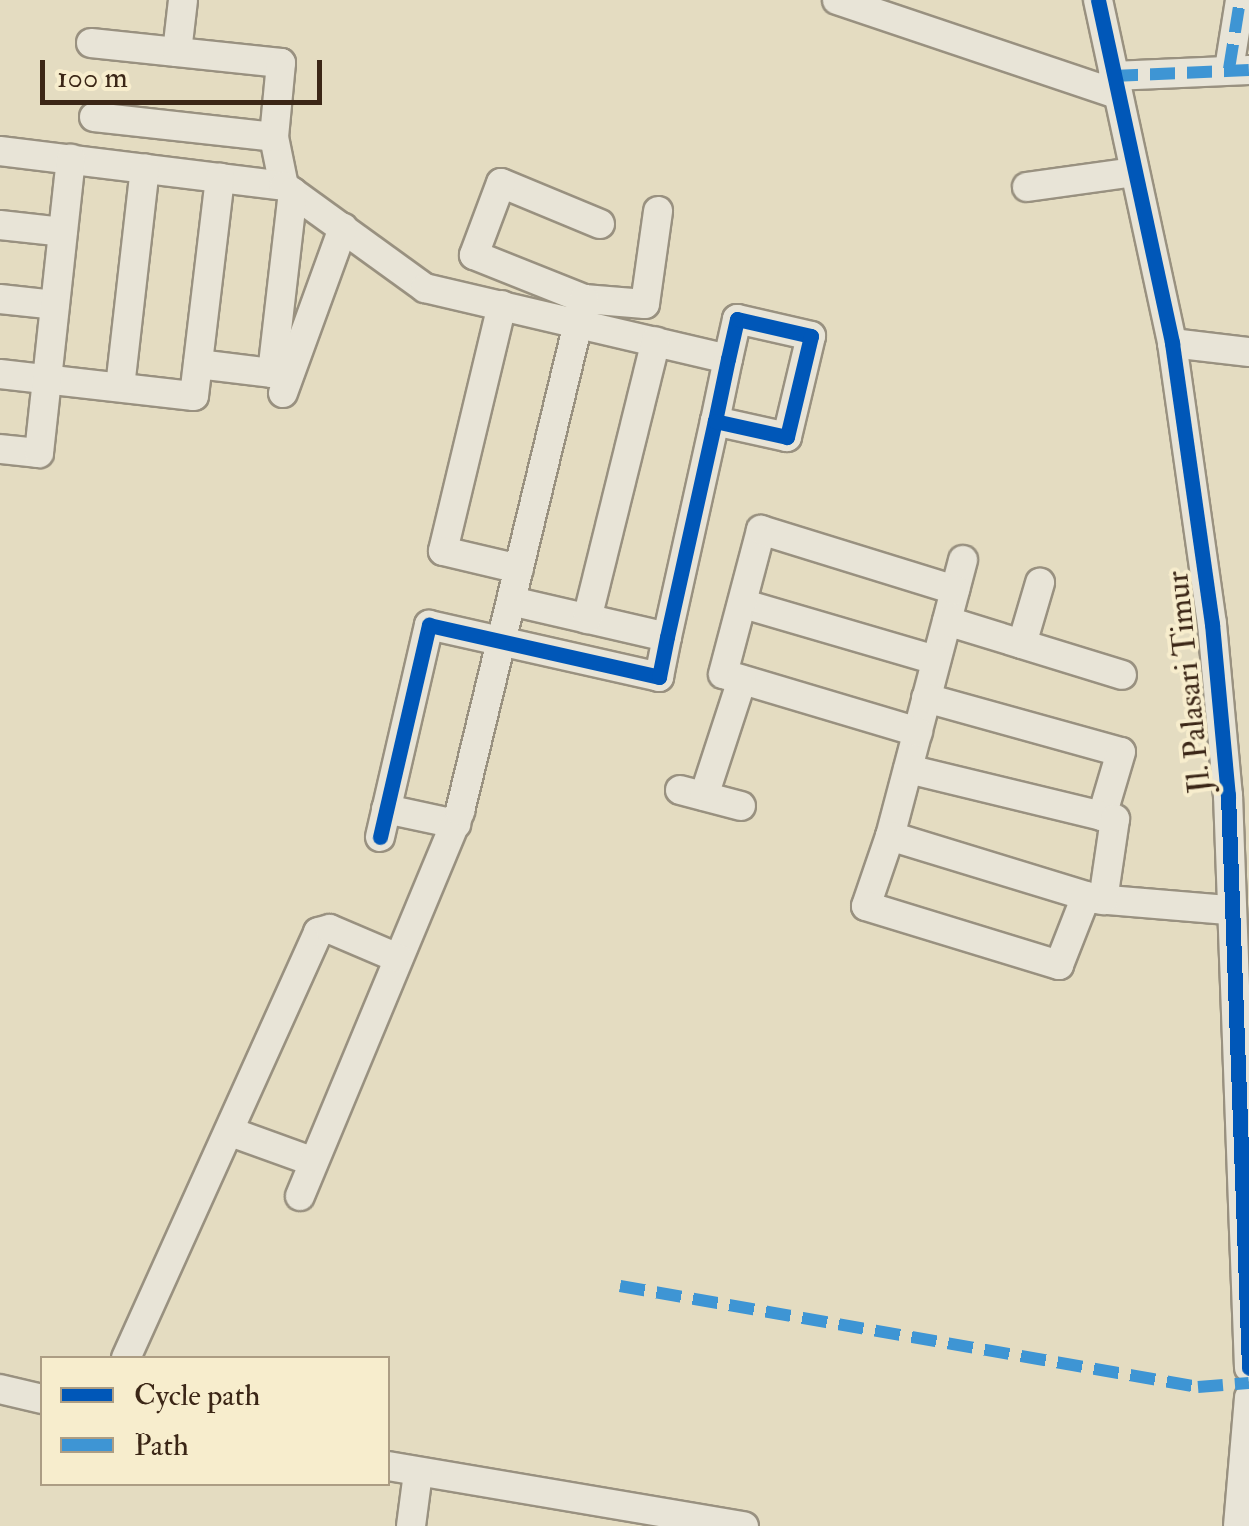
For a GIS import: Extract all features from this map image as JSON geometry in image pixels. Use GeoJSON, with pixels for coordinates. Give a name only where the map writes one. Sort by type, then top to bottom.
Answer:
{"type":"FeatureCollection","features":[{"type":"Feature","properties":{"kind":"street"},"geometry":{"type":"LineString","coordinates":[[177,52],[183,0]]}},
{"type":"Feature","properties":{"kind":"street"},"geometry":{"type":"LineString","coordinates":[[837,0],[1115,85],[1239,69],[1240,0]]}},
{"type":"Feature","properties":{"kind":"street","name":"Jl. Palasari Timur"},"geometry":{"type":"LineString","coordinates":[[1098,0],[1172,344],[1224,739],[1228,910],[1241,1032],[1249,1368]]}},
{"type":"Feature","properties":{"kind":"street"},"geometry":{"type":"LineString","coordinates":[[90,43],[282,64],[274,136],[289,189],[281,380]]}},
{"type":"Feature","properties":{"kind":"street"},"geometry":{"type":"LineString","coordinates":[[94,117],[274,136]]}},
{"type":"Feature","properties":{"kind":"street"},"geometry":{"type":"LineString","coordinates":[[0,151],[289,189],[424,288],[502,305],[581,310],[644,304],[658,212]]}},
{"type":"Feature","properties":{"kind":"street"},"geometry":{"type":"LineString","coordinates":[[0,449],[39,453],[72,160]]}},
{"type":"Feature","properties":{"kind":"street"},"geometry":{"type":"LineString","coordinates":[[120,387],[145,168]]}},
{"type":"Feature","properties":{"kind":"street"},"geometry":{"type":"LineString","coordinates":[[1026,187],[1134,172]]}},
{"type":"Feature","properties":{"kind":"street"},"geometry":{"type":"LineString","coordinates":[[0,374],[194,396],[220,178]]}},
{"type":"Feature","properties":{"kind":"street"},"geometry":{"type":"LineString","coordinates":[[600,224],[501,183],[474,255],[581,310],[656,341],[728,359]]}},
{"type":"Feature","properties":{"kind":"street"},"geometry":{"type":"LineString","coordinates":[[0,225],[63,232]]}},
{"type":"Feature","properties":{"kind":"street"},"geometry":{"type":"LineString","coordinates":[[281,380],[343,228]]}},
{"type":"Feature","properties":{"kind":"street"},"geometry":{"type":"LineString","coordinates":[[0,299],[55,306]]}},
{"type":"Feature","properties":{"kind":"street"},"geometry":{"type":"LineString","coordinates":[[502,305],[443,551],[518,569]]}},
{"type":"Feature","properties":{"kind":"street"},"geometry":{"type":"LineString","coordinates":[[300,1196],[456,824],[581,310]]}},
{"type":"Feature","properties":{"kind":"street"},"geometry":{"type":"LineString","coordinates":[[456,824],[383,823],[429,625],[658,677],[737,319],[811,336],[786,437],[715,420]]}},
{"type":"Feature","properties":{"kind":"street"},"geometry":{"type":"LineString","coordinates":[[587,619],[656,341]]}},
{"type":"Feature","properties":{"kind":"street"},"geometry":{"type":"LineString","coordinates":[[1172,344],[1249,352]]}},
{"type":"Feature","properties":{"kind":"street"},"geometry":{"type":"LineString","coordinates":[[198,364],[281,380]]}},
{"type":"Feature","properties":{"kind":"street"},"geometry":{"type":"LineString","coordinates":[[918,732],[722,674],[744,604],[760,530],[955,590]]}},
{"type":"Feature","properties":{"kind":"street"},"geometry":{"type":"LineString","coordinates":[[908,769],[1102,816],[1118,825],[1094,898],[1058,965],[866,906],[890,836],[963,560]]}},
{"type":"Feature","properties":{"kind":"street"},"geometry":{"type":"LineString","coordinates":[[1022,644],[1040,582]]}},
{"type":"Feature","properties":{"kind":"street"},"geometry":{"type":"LineString","coordinates":[[511,601],[667,638]]}},
{"type":"Feature","properties":{"kind":"street"},"geometry":{"type":"LineString","coordinates":[[744,604],[936,660]]}},
{"type":"Feature","properties":{"kind":"street"},"geometry":{"type":"LineString","coordinates":[[947,622],[1122,675]]}},
{"type":"Feature","properties":{"kind":"street"},"geometry":{"type":"LineString","coordinates":[[741,806],[692,793],[742,680]]}},
{"type":"Feature","properties":{"kind":"street"},"geometry":{"type":"LineString","coordinates":[[926,698],[1121,752],[1102,816]]}},
{"type":"Feature","properties":{"kind":"street"},"geometry":{"type":"LineString","coordinates":[[890,836],[1094,898],[1228,910]]}},
{"type":"Feature","properties":{"kind":"street"},"geometry":{"type":"LineString","coordinates":[[127,1356],[318,932],[330,929],[398,958]]}},
{"type":"Feature","properties":{"kind":"street"},"geometry":{"type":"LineString","coordinates":[[231,1132],[312,1161]]}},
{"type":"Feature","properties":{"kind":"street"},"geometry":{"type":"LineString","coordinates":[[0,1389],[40,1398]]}},
{"type":"Feature","properties":{"kind":"street"},"geometry":{"type":"LineString","coordinates":[[1238,1526],[1249,1397]]}},
{"type":"Feature","properties":{"kind":"street"},"geometry":{"type":"LineString","coordinates":[[390,1466],[744,1526]]}},
{"type":"Feature","properties":{"kind":"street"},"geometry":{"type":"LineString","coordinates":[[411,1526],[418,1472]]}},
{"type":"Feature","properties":{"kind":"marked path"},"geometry":{"type":"LineString","coordinates":[[1229,69],[1240,0]]}},
{"type":"Feature","properties":{"kind":"marked path"},"geometry":{"type":"LineString","coordinates":[[1113,76],[1249,70]]}},
{"type":"Feature","properties":{"kind":"marked path"},"geometry":{"type":"LineString","coordinates":[[620,1286],[1198,1387],[1249,1383]]}},
{"type":"Feature","properties":{"kind":"cycle path"},"geometry":{"type":"LineString","coordinates":[[1098,0],[1172,343],[1212,624],[1228,795],[1249,1368]]}},
{"type":"Feature","properties":{"kind":"cycle path"},"geometry":{"type":"LineString","coordinates":[[380,837],[429,625],[659,677],[737,319],[811,336],[787,437],[715,421]]}}]}
